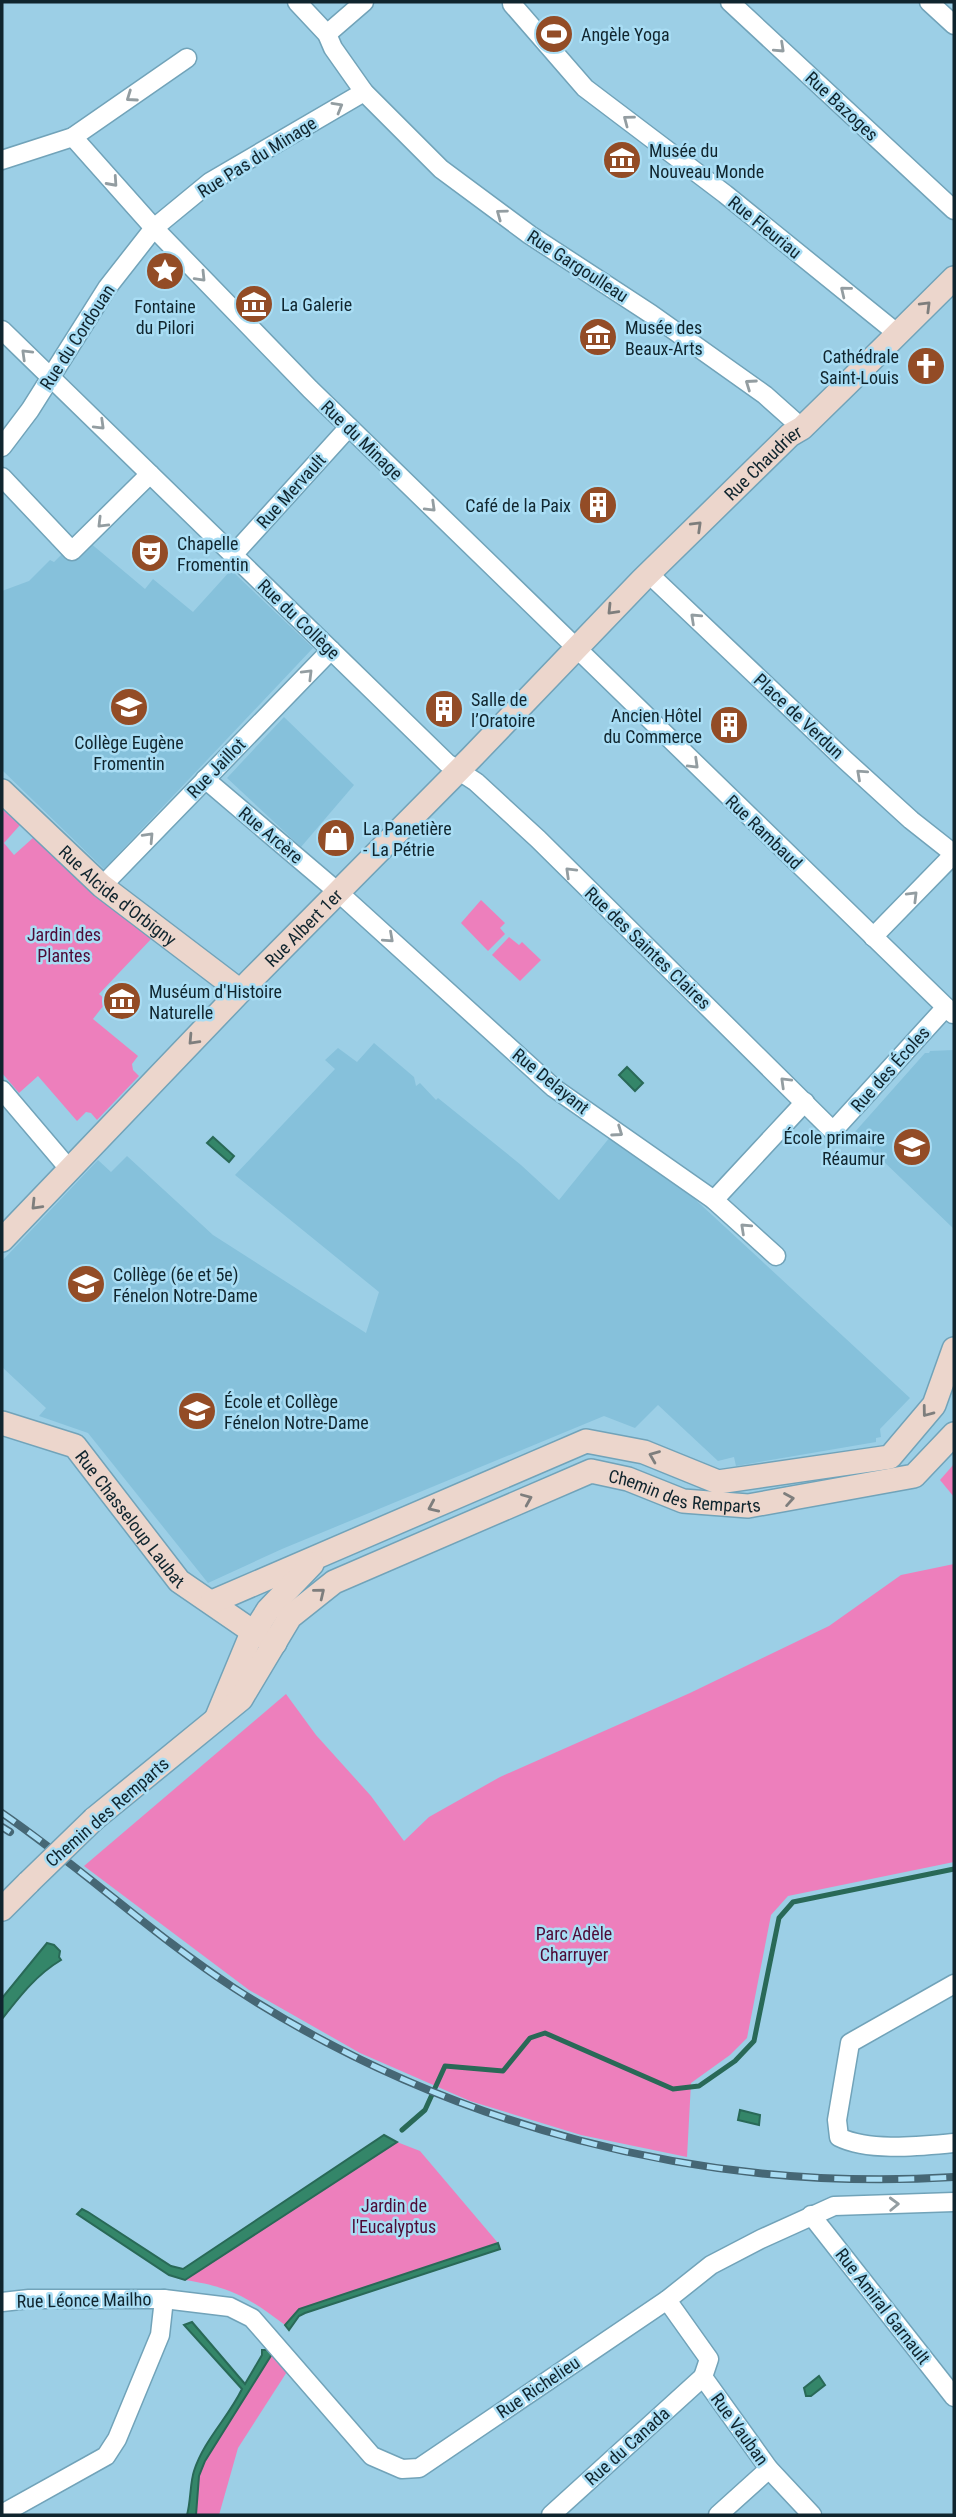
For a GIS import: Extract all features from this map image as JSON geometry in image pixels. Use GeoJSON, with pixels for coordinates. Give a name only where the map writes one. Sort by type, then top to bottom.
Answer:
{"type":"FeatureCollection","features":[{"type":"Feature","properties":{"kind":"street","name":"Rue Gargoulleau"},"geometry":{"type":"LineString","coordinates":[[297,2],[327,34],[333,48],[364,92],[450,176],[530,235],[651,314],[754,386],[802,428]]}},
{"type":"Feature","properties":{"kind":"street"},"geometry":{"type":"LineString","coordinates":[[327,34],[364,2]]}},
{"type":"Feature","properties":{"kind":"street","name":"Rue Bazoges"},"geometry":{"type":"LineString","coordinates":[[730,2],[954,210]]}},
{"type":"Feature","properties":{"kind":"street"},"geometry":{"type":"LineString","coordinates":[[929,2],[954,25]]}},
{"type":"Feature","properties":{"kind":"street","name":"Rue Fleuriau"},"geometry":{"type":"LineString","coordinates":[[512,4],[585,88],[725,194],[898,334]]}},
{"type":"Feature","properties":{"kind":"street"},"geometry":{"type":"LineString","coordinates":[[2,160],[73,137],[187,58]]}},
{"type":"Feature","properties":{"kind":"street","name":"Rue Pas du Minage"},"geometry":{"type":"LineString","coordinates":[[154,228],[210,182],[364,92]]}},
{"type":"Feature","properties":{"kind":"street","name":"Rue du Minage"},"geometry":{"type":"LineString","coordinates":[[73,137],[154,228],[349,427],[575,648]]}},
{"type":"Feature","properties":{"kind":"street","name":"Rue du Cordouan"},"geometry":{"type":"LineString","coordinates":[[2,447],[20,424],[107,288],[154,228]]}},
{"type":"Feature","properties":{"kind":"street","name":"Rue Chaudrier"},"geometry":{"type":"LineString","coordinates":[[575,648],[648,573],[790,435],[802,428],[954,278]]}},
{"type":"Feature","properties":{"kind":"street","name":"Rue du Collège"},"geometry":{"type":"LineString","coordinates":[[2,330],[447,763],[460,770]]}},
{"type":"Feature","properties":{"kind":"street","name":"Rue Mervault"},"geometry":{"type":"LineString","coordinates":[[233,555],[349,427]]}},
{"type":"Feature","properties":{"kind":"street"},"geometry":{"type":"LineString","coordinates":[[2,477],[72,551],[150,474]]}},
{"type":"Feature","properties":{"kind":"street","name":"Place de Verdun"},"geometry":{"type":"LineString","coordinates":[[648,573],[844,759],[911,820],[954,854]]}},
{"type":"Feature","properties":{"kind":"street","name":"Rue Albert 1er"},"geometry":{"type":"LineString","coordinates":[[2,1240],[240,991],[460,770],[575,648]]}},
{"type":"Feature","properties":{"kind":"street","name":"Rue Rambaud"},"geometry":{"type":"LineString","coordinates":[[575,648],[950,1011]]}},
{"type":"Feature","properties":{"kind":"street","name":"Rue Jaillot"},"geometry":{"type":"LineString","coordinates":[[102,886],[331,650]]}},
{"type":"Feature","properties":{"kind":"street","name":"Rue des Saintes Claires"},"geometry":{"type":"LineString","coordinates":[[460,770],[538,839],[833,1131]]}},
{"type":"Feature","properties":{"kind":"street","name":"Rue Arcère"},"geometry":{"type":"LineString","coordinates":[[205,779],[338,892]]}},
{"type":"Feature","properties":{"kind":"street","name":"Rue Alcide d'Orbigny"},"geometry":{"type":"LineString","coordinates":[[2,791],[102,886],[240,991]]}},
{"type":"Feature","properties":{"kind":"street"},"geometry":{"type":"LineString","coordinates":[[873,937],[954,854]]}},
{"type":"Feature","properties":{"kind":"street","name":"Rue Delayant"},"geometry":{"type":"LineString","coordinates":[[338,892],[554,1088],[714,1200],[776,1256]]}},
{"type":"Feature","properties":{"kind":"street","name":"Rue des Écoles"},"geometry":{"type":"LineString","coordinates":[[833,1131],[950,1011]]}},
{"type":"Feature","properties":{"kind":"street"},"geometry":{"type":"LineString","coordinates":[[2,1090],[70,1170]]}},
{"type":"Feature","properties":{"kind":"street"},"geometry":{"type":"LineString","coordinates":[[714,1200],[805,1102]]}},
{"type":"Feature","properties":{"kind":"street","name":"Chemin des Remparts"},"geometry":{"type":"LineString","coordinates":[[212,1602],[586,1441],[644,1452],[718,1482],[890,1457],[934,1405],[954,1349]]}},
{"type":"Feature","properties":{"kind":"street","name":"Rue Chasseloup Laubat"},"geometry":{"type":"LineString","coordinates":[[2,1423],[75,1446],[179,1581],[255,1631]]}},
{"type":"Feature","properties":{"kind":"street","name":"Chemin des Remparts"},"geometry":{"type":"LineString","coordinates":[[2,1909],[94,1819],[241,1699],[290,1617],[334,1582],[591,1471],[628,1479],[683,1501],[748,1506],[914,1476],[954,1434]]}},
{"type":"Feature","properties":{"kind":"street","name":"Chemin des Remparts"},"geometry":{"type":"LineString","coordinates":[[216,1720],[255,1631],[268,1610],[318,1558]]}},
{"type":"Feature","properties":{"kind":"street"},"geometry":{"type":"LineString","coordinates":[[255,1631],[275,1643]]}},
{"type":"Feature","properties":{"kind":"street"},"geometry":{"type":"LineString","coordinates":[[954,1984],[850,2043],[837,2120],[839,2137],[853,2144],[921,2146],[954,2143]]}},
{"type":"Feature","properties":{"kind":"street","name":"Rue Richelieu"},"geometry":{"type":"LineString","coordinates":[[164,2299],[230,2307],[252,2318],[372,2456],[402,2469],[419,2469],[667,2300],[711,2265],[811,2215],[834,2206],[954,2202]]}},
{"type":"Feature","properties":{"kind":"street","name":"Rue Amiral Garnault"},"geometry":{"type":"LineString","coordinates":[[811,2215],[954,2397]]}},
{"type":"Feature","properties":{"kind":"street","name":"Rue Léonce Mailho"},"geometry":{"type":"LineString","coordinates":[[2,2302],[29,2299],[164,2299],[160,2335],[117,2439],[106,2456],[6,2513]]}},
{"type":"Feature","properties":{"kind":"street","name":"Rue Vauban"},"geometry":{"type":"LineString","coordinates":[[667,2300],[709,2359],[703,2377],[769,2469],[812,2515]]}},
{"type":"Feature","properties":{"kind":"street","name":"Rue du Canada"},"geometry":{"type":"LineString","coordinates":[[551,2515],[703,2377]]}},
{"type":"Feature","properties":{"kind":"street"},"geometry":{"type":"LineString","coordinates":[[718,2515],[769,2469]]}},
{"type":"Feature","properties":{"kind":"shaded area","name":"Collège Eugène Fromentin"},"geometry":{"type":"Polygon","coordinates":[[[89,542],[145,589],[153,579],[193,612],[231,570],[313,648],[104,869],[2,770],[2,591],[29,581],[50,560],[54,562],[64,552],[71,560],[89,542]]]}},
{"type":"Feature","properties":{"kind":"shaded area"},"geometry":{"type":"Polygon","coordinates":[[[284,717],[354,785],[301,847],[227,778],[284,717]]]}},
{"type":"Feature","properties":{"kind":"shaded area"},"geometry":{"type":"Polygon","coordinates":[[[374,1043],[414,1077],[416,1086],[420,1083],[436,1100],[438,1098],[521,1165],[559,1200],[610,1137],[673,1179],[910,1398],[880,1429],[881,1437],[876,1438],[876,1442],[736,1466],[734,1457],[718,1461],[658,1405],[635,1428],[604,1416],[282,1549],[208,1583],[88,1433],[39,1416],[46,1408],[2,1367],[2,1261],[98,1160],[111,1172],[127,1156],[213,1235],[366,1333],[379,1292],[235,1175],[335,1069],[325,1060],[338,1048],[357,1062],[374,1043]]]}},
{"type":"Feature","properties":{"kind":"shaded area","name":"École primaire Réaumur"},"geometry":{"type":"Polygon","coordinates":[[[954,1050],[954,1229],[854,1133],[925,1053],[954,1050]]]}},
{"type":"Feature","properties":{"kind":"shaded area"},"geometry":{"type":"Polygon","coordinates":[[[627,1067],[643,1083],[635,1091],[619,1075],[627,1067]]]}},
{"type":"Feature","properties":{"kind":"shaded area"},"geometry":{"type":"Polygon","coordinates":[[[213,1137],[234,1156],[229,1162],[207,1143],[213,1137]]]}},
{"type":"Feature","properties":{"kind":"shaded area"},"geometry":{"type":"Polygon","coordinates":[[[47,1943],[60,1951],[61,1960],[36,1979],[2,2019],[2,1998],[47,1943]]]}},
{"type":"Feature","properties":{"kind":"shaded area"},"geometry":{"type":"Polygon","coordinates":[[[740,2110],[760,2115],[759,2125],[738,2120],[740,2110]]]}},
{"type":"Feature","properties":{"kind":"shaded area"},"geometry":{"type":"Polygon","coordinates":[[[384,2135],[397,2142],[185,2280],[169,2275],[77,2214],[82,2209],[88,2212],[171,2266],[183,2269],[384,2135]]]}},
{"type":"Feature","properties":{"kind":"shaded area"},"geometry":{"type":"Polygon","coordinates":[[[498,2243],[500,2249],[305,2313],[299,2316],[289,2330],[285,2325],[299,2309],[498,2243]]]}},
{"type":"Feature","properties":{"kind":"shaded area"},"geometry":{"type":"Polygon","coordinates":[[[192,2322],[245,2384],[262,2355],[262,2350],[269,2350],[272,2354],[205,2461],[199,2476],[196,2515],[187,2515],[198,2460],[242,2389],[184,2325],[192,2322]]]}},
{"type":"Feature","properties":{"kind":"shaded area"},"geometry":{"type":"Polygon","coordinates":[[[819,2376],[825,2385],[811,2396],[806,2396],[804,2388],[819,2376]]]}},
{"type":"Feature","properties":{"kind":"green space","name":"Jardin des Plantes"},"geometry":{"type":"Polygon","coordinates":[[[2,809],[20,825],[4,843],[14,855],[34,837],[153,937],[99,994],[107,1001],[93,1019],[138,1056],[132,1064],[133,1070],[139,1076],[97,1120],[91,1113],[86,1112],[77,1121],[38,1076],[19,1093],[2,1073],[2,809]]]}},
{"type":"Feature","properties":{"kind":"green space"},"geometry":{"type":"Polygon","coordinates":[[[481,900],[505,923],[500,928],[505,934],[488,951],[461,923],[481,900]]]}},
{"type":"Feature","properties":{"kind":"green space"},"geometry":{"type":"Polygon","coordinates":[[[509,937],[519,945],[522,942],[541,960],[520,981],[492,955],[509,937]]]}},
{"type":"Feature","properties":{"kind":"green space"},"geometry":{"type":"Polygon","coordinates":[[[954,1464],[954,1497],[940,1480],[954,1464]]]}},
{"type":"Feature","properties":{"kind":"green space","name":"Parc Adèle Charruyer"},"geometry":{"type":"Polygon","coordinates":[[[954,1564],[954,1862],[788,1896],[771,1915],[747,2038],[730,2055],[691,2083],[687,2157],[581,2135],[470,2101],[360,2053],[249,1990],[84,1866],[286,1694],[316,1735],[371,1796],[404,1841],[429,1817],[500,1777],[690,1693],[829,1626],[901,1575],[954,1564]]]}},
{"type":"Feature","properties":{"kind":"green space","name":"Jardin de l'Eucalyptus"},"geometry":{"type":"Polygon","coordinates":[[[397,2142],[420,2151],[498,2243],[299,2309],[285,2325],[260,2307],[227,2290],[185,2280],[397,2142]]]}},
{"type":"Feature","properties":{"kind":"green space"},"geometry":{"type":"Polygon","coordinates":[[[274,2342],[292,2364],[238,2448],[219,2515],[191,2515],[196,2472],[274,2342]]]}},
{"type":"Feature","properties":{"kind":"waterway"},"geometry":{"type":"LineString","coordinates":[[402,2130],[425,2110],[445,2066],[503,2071],[530,2038],[545,2033],[673,2089],[699,2086],[735,2061],[754,2041],[779,1918],[793,1902],[954,1869]]}},
{"type":"Feature","properties":{"kind":"railway"},"geometry":{"type":"LineString","coordinates":[[2,1813],[234,1988],[315,2036],[400,2078],[489,2113],[579,2140],[671,2161],[765,2174],[859,2179],[954,2177]]}},
{"type":"Feature","properties":{"kind":"railway"},"geometry":{"type":"LineString","coordinates":[[2,1827],[10,1832]]}},
{"type":"Feature","properties":{"kind":"place","name":"Angèle Yoga"},"geometry":{"type":"Point","coordinates":[554,34]}},
{"type":"Feature","properties":{"kind":"place","name":"Musée du Nouveau Monde"},"geometry":{"type":"Point","coordinates":[622,160]}},
{"type":"Feature","properties":{"kind":"place","name":"Fontaine du Pilori"},"geometry":{"type":"Point","coordinates":[165,271]}},
{"type":"Feature","properties":{"kind":"place","name":"La Galerie"},"geometry":{"type":"Point","coordinates":[254,304]}},
{"type":"Feature","properties":{"kind":"place","name":"Musée des Beaux-Arts"},"geometry":{"type":"Point","coordinates":[598,337]}},
{"type":"Feature","properties":{"kind":"place","name":"Cathédrale Saint-Louis"},"geometry":{"type":"Point","coordinates":[926,366]}},
{"type":"Feature","properties":{"kind":"place","name":"Café de la Paix"},"geometry":{"type":"Point","coordinates":[598,505]}},
{"type":"Feature","properties":{"kind":"place","name":"Chapelle Fromentin"},"geometry":{"type":"Point","coordinates":[150,553]}},
{"type":"Feature","properties":{"kind":"place","name":"Collège Eugène Fromentin"},"geometry":{"type":"Point","coordinates":[129,707]}},
{"type":"Feature","properties":{"kind":"place","name":"Salle de l’Oratoire"},"geometry":{"type":"Point","coordinates":[444,709]}},
{"type":"Feature","properties":{"kind":"place","name":"Ancien Hôtel du Commerce"},"geometry":{"type":"Point","coordinates":[729,725]}},
{"type":"Feature","properties":{"kind":"place","name":"La Panetière - La Pétrie"},"geometry":{"type":"Point","coordinates":[336,838]}},
{"type":"Feature","properties":{"kind":"place","name":"Muséum d'Histoire Naturelle"},"geometry":{"type":"Point","coordinates":[122,1001]}},
{"type":"Feature","properties":{"kind":"place","name":"École primaire Réaumur"},"geometry":{"type":"Point","coordinates":[912,1147]}},
{"type":"Feature","properties":{"kind":"place","name":"Collège (6e et 5e) Fénelon Notre-Dame"},"geometry":{"type":"Point","coordinates":[86,1284]}},
{"type":"Feature","properties":{"kind":"place","name":"École et Collège Fénelon Notre-Dame"},"geometry":{"type":"Point","coordinates":[197,1411]}}]}
